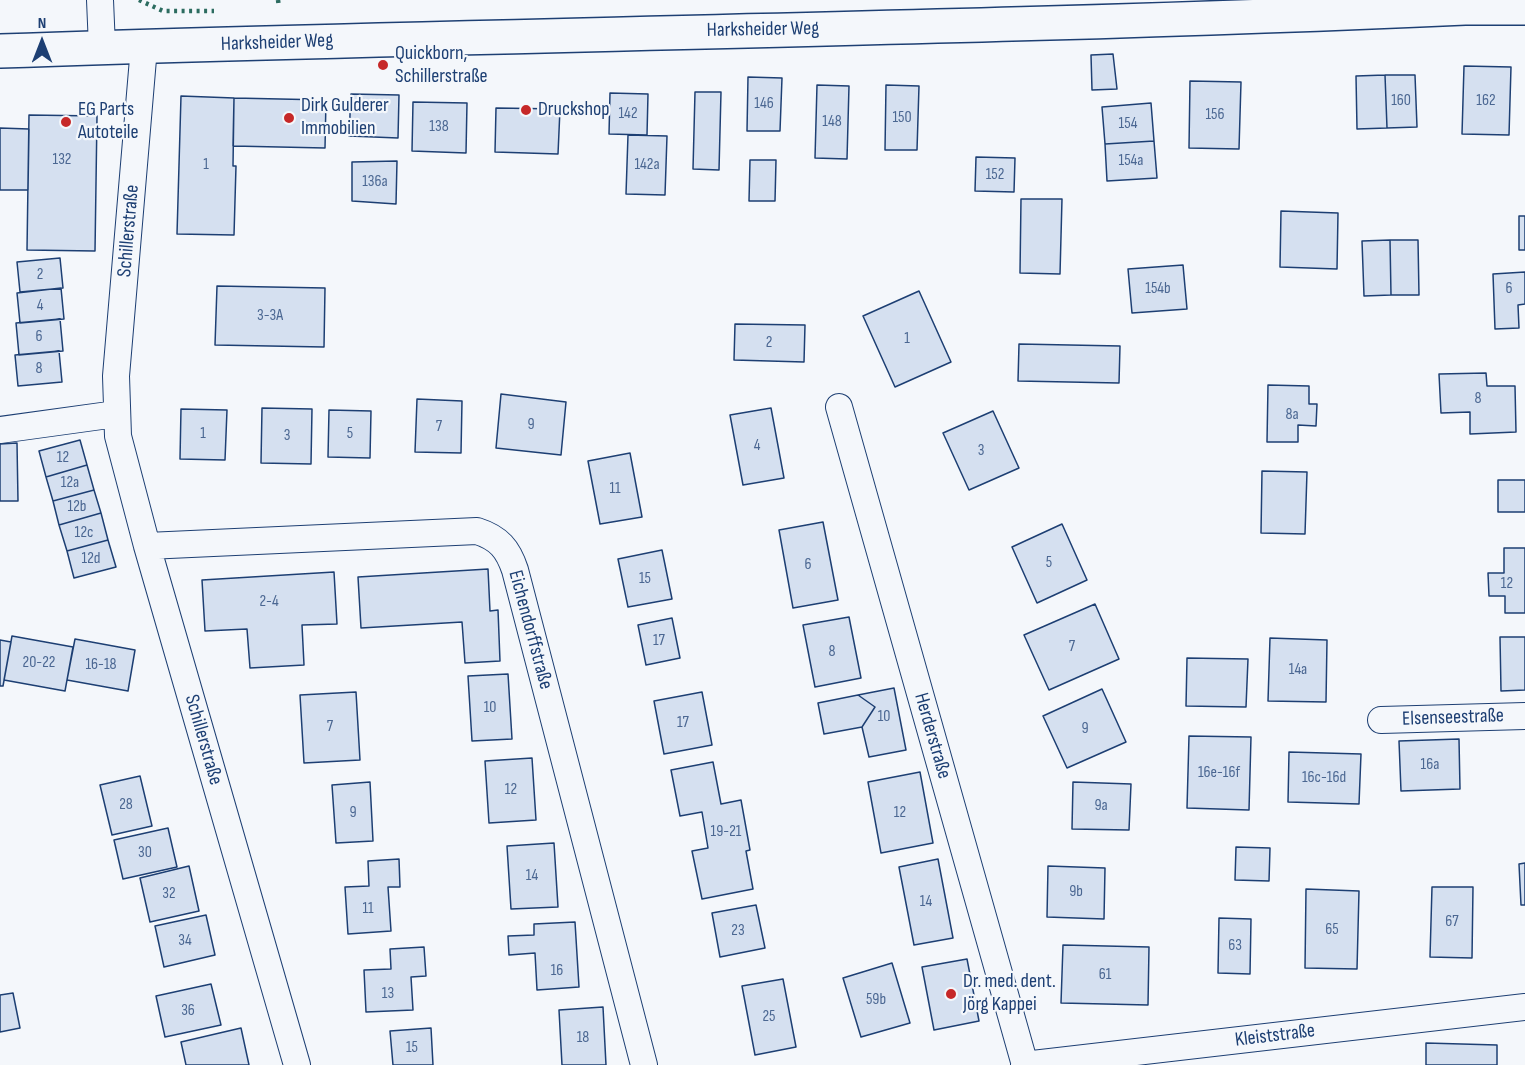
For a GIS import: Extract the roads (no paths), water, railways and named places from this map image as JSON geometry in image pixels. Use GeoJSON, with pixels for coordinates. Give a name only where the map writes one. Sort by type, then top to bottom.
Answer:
{"type":"FeatureCollection","features":[{"type":"Feature","properties":{"kind":"main road","name":"Harksheider Weg"},"geometry":{"type":"LineString","coordinates":[[0,51],[622,33],[899,28],[1465,8],[1525,8]]}},
{"type":"Feature","properties":{"kind":"street"},"geometry":{"type":"LineString","coordinates":[[100,0],[102,47]]}},
{"type":"Feature","properties":{"kind":"street","name":"Schillerstraße"},"geometry":{"type":"LineString","coordinates":[[144,47],[116,376],[116,414],[122,455],[297,1065]]}},
{"type":"Feature","properties":{"kind":"street","name":"Herderstraße"},"geometry":{"type":"LineString","coordinates":[[839,407],[1025,1065]]}},
{"type":"Feature","properties":{"kind":"street"},"geometry":{"type":"LineString","coordinates":[[0,430],[116,414]]}},
{"type":"Feature","properties":{"kind":"street","name":"Eichendorffstraße"},"geometry":{"type":"LineString","coordinates":[[147,546],[477,531],[490,535],[501,543],[510,555],[515,570],[644,1065]]}},
{"type":"Feature","properties":{"kind":"street","name":"Elsenseestraße"},"geometry":{"type":"LineString","coordinates":[[1381,720],[1525,716]]}},
{"type":"Feature","properties":{"kind":"street","name":"Kleiststraße"},"geometry":{"type":"LineString","coordinates":[[1025,1065],[1525,1007]]}},
{"type":"Feature","properties":{"kind":"place","name":"Quickborn, Schillerstraße"},"geometry":{"type":"Point","coordinates":[383,65]}},
{"type":"Feature","properties":{"kind":"place","name":"Druckshop"},"geometry":{"type":"Point","coordinates":[526,110]}},
{"type":"Feature","properties":{"kind":"place","name":"Dirk Gulderer Immobilien"},"geometry":{"type":"Point","coordinates":[289,118]}},
{"type":"Feature","properties":{"kind":"place","name":"EG Parts Autoteile"},"geometry":{"type":"Point","coordinates":[66,122]}},
{"type":"Feature","properties":{"kind":"place","name":"Dr. med. dent. Jörg Kappei"},"geometry":{"type":"Point","coordinates":[951,994]}}]}
